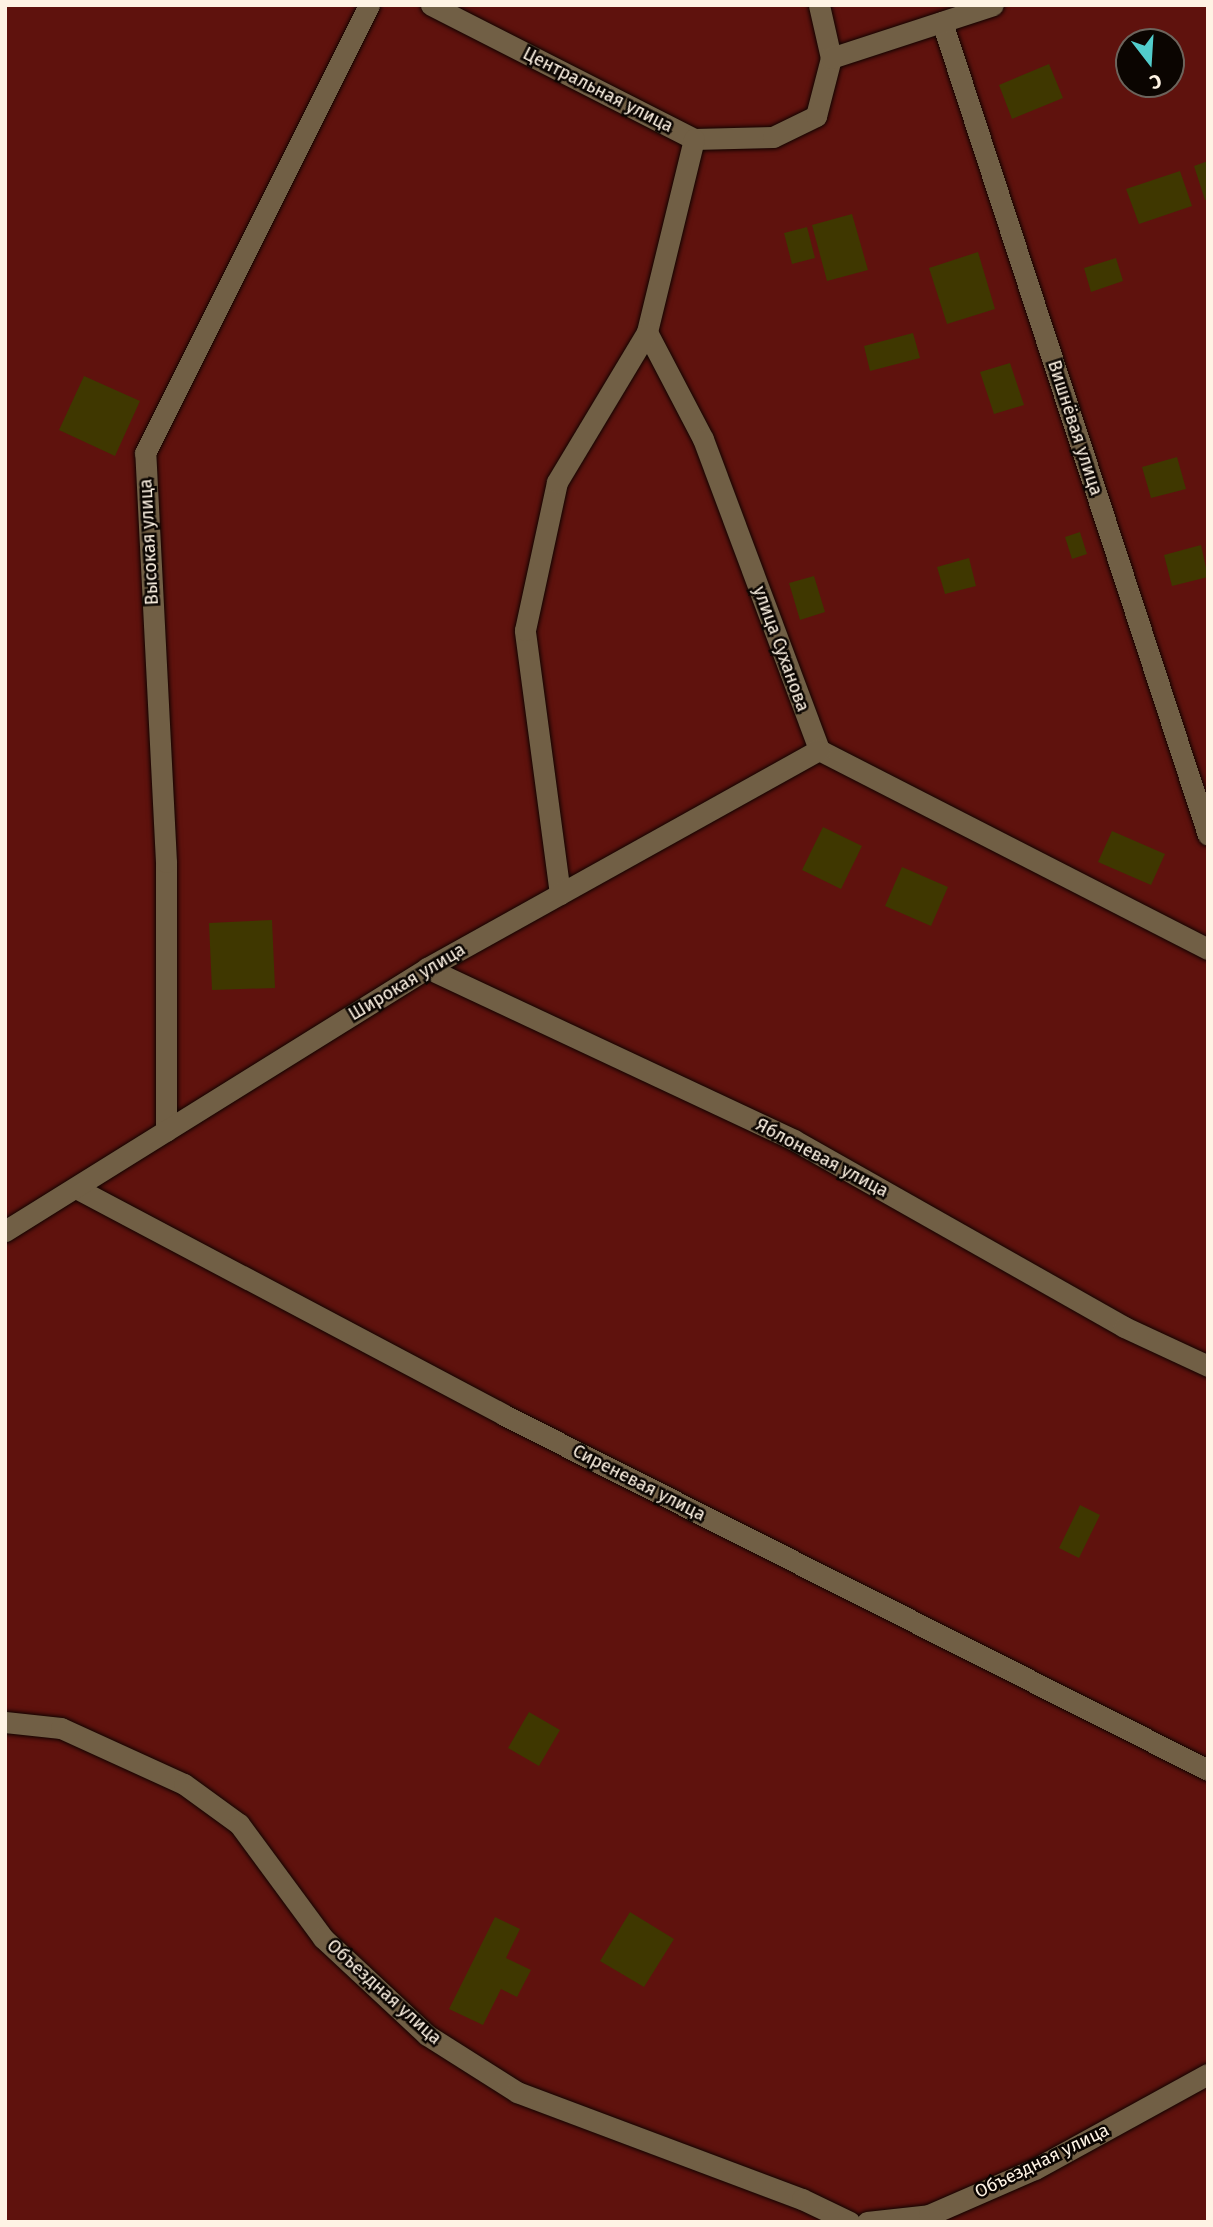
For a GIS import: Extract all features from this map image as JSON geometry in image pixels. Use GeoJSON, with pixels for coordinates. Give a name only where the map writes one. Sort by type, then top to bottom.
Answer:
{"type":"FeatureCollection","features":[{"type":"Feature","properties":{"kind":"lane","name":"Высокая улица"},"geometry":{"type":"LineString","coordinates":[[166,1131],[166,862],[145,453],[369,5]]}},
{"type":"Feature","properties":{"kind":"lane","name":"Центральная улица"},"geometry":{"type":"LineString","coordinates":[[431,5],[694,139],[773,137],[816,116],[831,58]]}},
{"type":"Feature","properties":{"kind":"lane"},"geometry":{"type":"LineString","coordinates":[[819,5],[831,58],[993,5]]}},
{"type":"Feature","properties":{"kind":"lane","name":"Вишнёвая улица"},"geometry":{"type":"LineString","coordinates":[[942,22],[1208,835]]}},
{"type":"Feature","properties":{"kind":"lane"},"geometry":{"type":"LineString","coordinates":[[560,894],[525,630],[557,482],[647,332],[694,139]]}},
{"type":"Feature","properties":{"kind":"lane","name":"улица Суханова"},"geometry":{"type":"LineString","coordinates":[[647,332],[703,439],[818,750]]}},
{"type":"Feature","properties":{"kind":"lane","name":"Широкая улица"},"geometry":{"type":"LineString","coordinates":[[5,1231],[427,968],[818,750]]}},
{"type":"Feature","properties":{"kind":"lane"},"geometry":{"type":"LineString","coordinates":[[818,750],[1208,949]]}},
{"type":"Feature","properties":{"kind":"lane","name":"Яблоневая улица"},"geometry":{"type":"LineString","coordinates":[[427,968],[794,1140],[1124,1327],[1208,1366]]}},
{"type":"Feature","properties":{"kind":"lane","name":"Сиреневая улица"},"geometry":{"type":"LineString","coordinates":[[75,1188],[504,1415],[1208,1770]]}},
{"type":"Feature","properties":{"kind":"lane","name":"Объездная улица"},"geometry":{"type":"LineString","coordinates":[[5,1722],[61,1728],[195,1792],[239,1824],[323,1938],[418,2027],[517,2092],[802,2199],[850,2222]]}},
{"type":"Feature","properties":{"kind":"lane","name":"Объездная улица"},"geometry":{"type":"LineString","coordinates":[[867,2222],[929,2215],[1035,2169],[1208,2074]]}},
{"type":"Feature","properties":{"kind":"shaded area"},"geometry":{"type":"Polygon","coordinates":[[[5,5],[1208,5],[1208,2222],[5,2222],[5,5]]]}},
{"type":"Feature","properties":{"kind":"building"},"geometry":{"type":"Polygon","coordinates":[[[1049,64],[1063,98],[1012,119],[999,85],[1049,64]]]}},
{"type":"Feature","properties":{"kind":"building"},"geometry":{"type":"Polygon","coordinates":[[[1208,161],[1208,199],[1205,200],[1194,166],[1208,161]]]}},
{"type":"Feature","properties":{"kind":"building"},"geometry":{"type":"Polygon","coordinates":[[[1180,171],[1192,206],[1139,224],[1126,189],[1180,171]]]}},
{"type":"Feature","properties":{"kind":"building"},"geometry":{"type":"Polygon","coordinates":[[[852,214],[868,270],[827,281],[812,225],[852,214]]]}},
{"type":"Feature","properties":{"kind":"building"},"geometry":{"type":"Polygon","coordinates":[[[807,227],[815,258],[792,264],[784,233],[807,227]]]}},
{"type":"Feature","properties":{"kind":"building"},"geometry":{"type":"Polygon","coordinates":[[[978,252],[995,309],[947,324],[929,268],[978,252]]]}},
{"type":"Feature","properties":{"kind":"building"},"geometry":{"type":"Polygon","coordinates":[[[1116,258],[1123,281],[1091,292],[1084,268],[1116,258]]]}},
{"type":"Feature","properties":{"kind":"building"},"geometry":{"type":"Polygon","coordinates":[[[913,333],[920,358],[870,371],[864,346],[913,333]]]}},
{"type":"Feature","properties":{"kind":"building"},"geometry":{"type":"Polygon","coordinates":[[[1010,363],[1024,405],[994,414],[980,372],[1010,363]]]}},
{"type":"Feature","properties":{"kind":"building"},"geometry":{"type":"Polygon","coordinates":[[[84,376],[140,401],[115,456],[59,430],[84,376]]]}},
{"type":"Feature","properties":{"kind":"building"},"geometry":{"type":"Polygon","coordinates":[[[1177,457],[1186,489],[1151,498],[1142,467],[1177,457]]]}},
{"type":"Feature","properties":{"kind":"building"},"geometry":{"type":"Polygon","coordinates":[[[1080,532],[1087,554],[1072,559],[1065,537],[1080,532]]]}},
{"type":"Feature","properties":{"kind":"building"},"geometry":{"type":"Polygon","coordinates":[[[1201,545],[1208,577],[1172,586],[1164,555],[1201,545]]]}},
{"type":"Feature","properties":{"kind":"building"},"geometry":{"type":"Polygon","coordinates":[[[969,558],[976,586],[945,594],[937,567],[969,558]]]}},
{"type":"Feature","properties":{"kind":"building"},"geometry":{"type":"Polygon","coordinates":[[[814,576],[825,612],[800,620],[789,583],[814,576]]]}},
{"type":"Feature","properties":{"kind":"building"},"geometry":{"type":"Polygon","coordinates":[[[823,827],[862,846],[841,889],[802,870],[823,827]]]}},
{"type":"Feature","properties":{"kind":"building"},"geometry":{"type":"Polygon","coordinates":[[[1112,831],[1165,854],[1151,885],[1098,862],[1112,831]]]}},
{"type":"Feature","properties":{"kind":"building"},"geometry":{"type":"Polygon","coordinates":[[[902,867],[948,887],[931,926],[885,906],[902,867]]]}},
{"type":"Feature","properties":{"kind":"building"},"geometry":{"type":"Polygon","coordinates":[[[272,920],[275,988],[212,990],[209,923],[272,920]]]}},
{"type":"Feature","properties":{"kind":"building"},"geometry":{"type":"Polygon","coordinates":[[[1080,1505],[1100,1515],[1079,1558],[1059,1548],[1080,1505]]]}},
{"type":"Feature","properties":{"kind":"building"},"geometry":{"type":"Polygon","coordinates":[[[529,1712],[560,1730],[539,1766],[508,1748],[529,1712]]]}},
{"type":"Feature","properties":{"kind":"building"},"geometry":{"type":"Polygon","coordinates":[[[630,1912],[674,1939],[644,1987],[600,1961],[630,1912]]]}},
{"type":"Feature","properties":{"kind":"building"},"geometry":{"type":"Polygon","coordinates":[[[495,1917],[520,1929],[506,1958],[531,1970],[517,1997],[501,1989],[483,2025],[449,2009],[495,1917]]]}}]}
